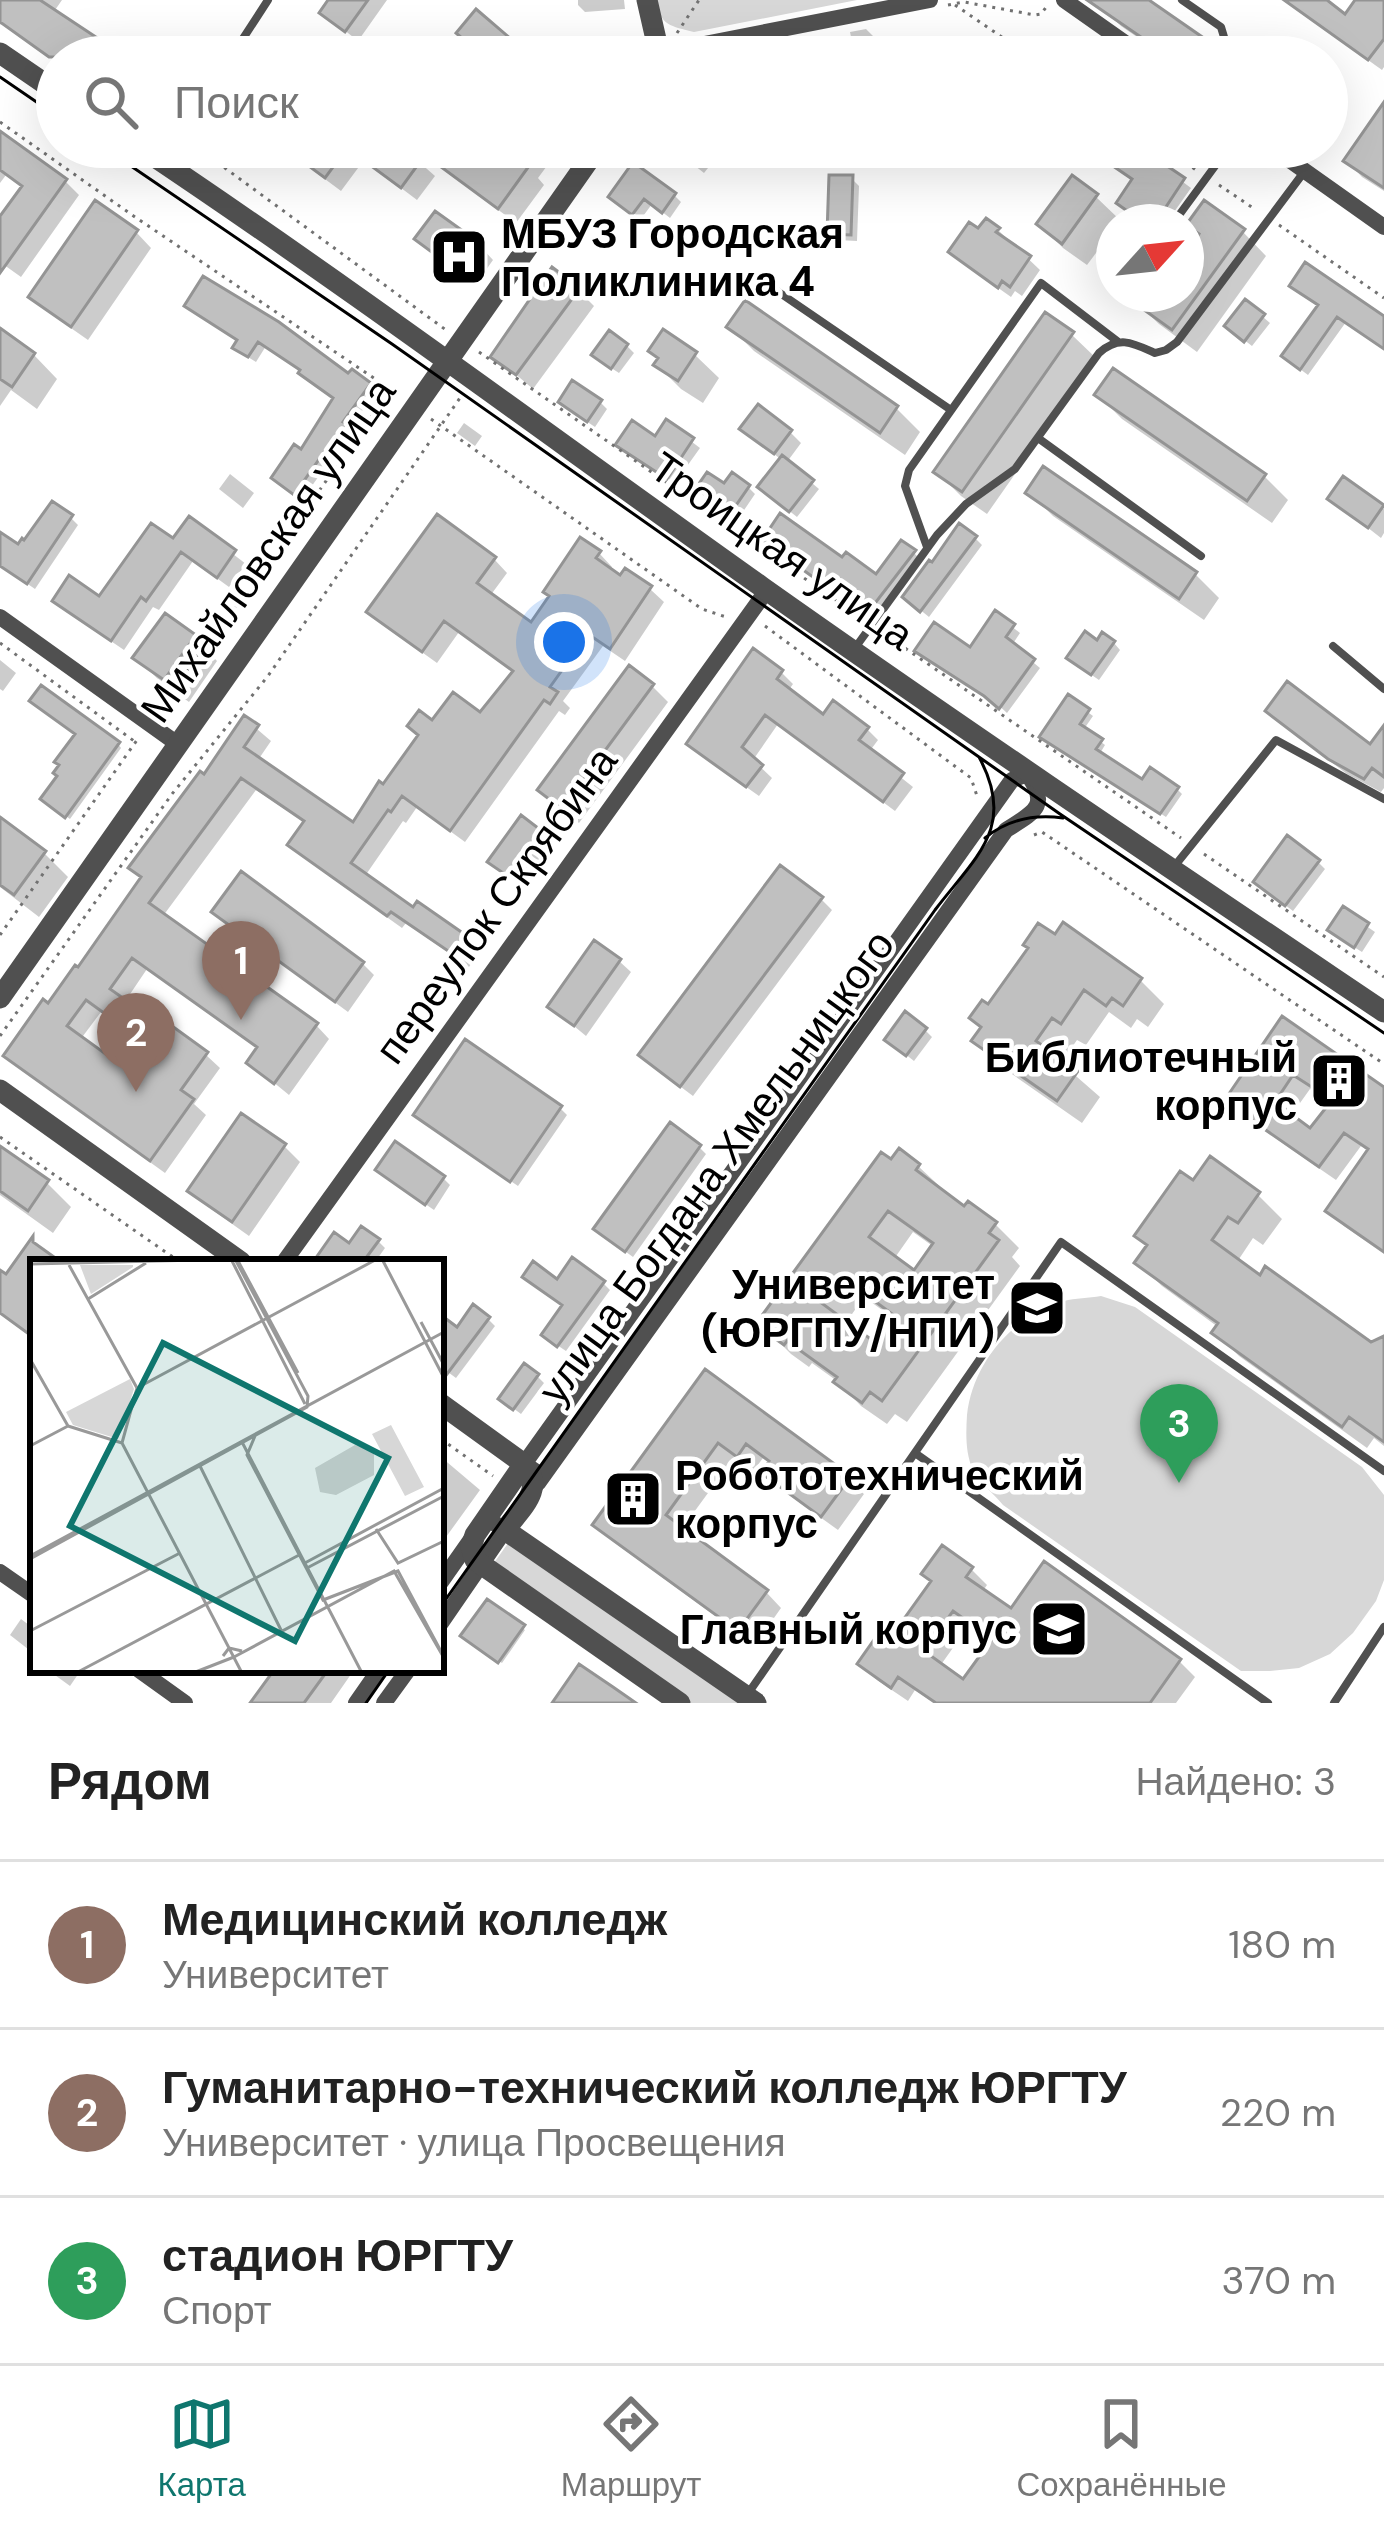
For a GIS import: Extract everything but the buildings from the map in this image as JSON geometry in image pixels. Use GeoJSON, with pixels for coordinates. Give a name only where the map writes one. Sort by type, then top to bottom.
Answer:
{"type":"FeatureCollection","features":[{"type":"Feature","properties":{"kind":"street"},"geometry":{"type":"LineString","coordinates":[[647,0],[655,36]]}},
{"type":"Feature","properties":{"kind":"street"},"geometry":{"type":"LineString","coordinates":[[745,36],[930,0]]}},
{"type":"Feature","properties":{"kind":"street"},"geometry":{"type":"LineString","coordinates":[[1064,0],[1115,36]]}},
{"type":"Feature","properties":{"kind":"street"},"geometry":{"type":"LineString","coordinates":[[0,53],[36,78]]}},
{"type":"Feature","properties":{"kind":"street","name":"Троицкая улица"},"geometry":{"type":"LineString","coordinates":[[185,168],[1020,773],[1052,788],[1384,1012]]}},
{"type":"Feature","properties":{"kind":"street","name":"Михайловская улица"},"geometry":{"type":"LineString","coordinates":[[0,998],[584,168]]}},
{"type":"Feature","properties":{"kind":"street"},"geometry":{"type":"LineString","coordinates":[[1301,168],[1384,227]]}},
{"type":"Feature","properties":{"kind":"street","name":"переулок Скрябина"},"geometry":{"type":"LineString","coordinates":[[286,1259],[767,590]]}},
{"type":"Feature","properties":{"kind":"street"},"geometry":{"type":"LineString","coordinates":[[0,617],[179,745]]}},
{"type":"Feature","properties":{"kind":"street","name":"улица Богдана Хмельницкого"},"geometry":{"type":"LineString","coordinates":[[444,1579],[526,1480],[1006,830],[1035,812],[1040,800],[1036,787],[1020,773],[526,1480]]}},
{"type":"Feature","properties":{"kind":"street"},"geometry":{"type":"LineString","coordinates":[[0,1090],[237,1259]]}},
{"type":"Feature","properties":{"kind":"street"},"geometry":{"type":"LineString","coordinates":[[444,1407],[526,1480]]}},
{"type":"Feature","properties":{"kind":"street"},"geometry":{"type":"LineString","coordinates":[[680,1703],[481,1567],[472,1553],[489,1528],[751,1700]]}},
{"type":"Feature","properties":{"kind":"street"},"geometry":{"type":"LineString","coordinates":[[444,1619],[481,1567]]}},
{"type":"Feature","properties":{"kind":"street"},"geometry":{"type":"LineString","coordinates":[[0,1572],[30,1587]]}},
{"type":"Feature","properties":{"kind":"street"},"geometry":{"type":"LineString","coordinates":[[143,1673],[185,1703]]}},
{"type":"Feature","properties":{"kind":"street"},"geometry":{"type":"LineString","coordinates":[[356,1703],[377,1673]]}},
{"type":"Feature","properties":{"kind":"street"},"geometry":{"type":"LineString","coordinates":[[384,1703],[406,1673]]}},
{"type":"Feature","properties":{"kind":"lane"},"geometry":{"type":"LineString","coordinates":[[245,36],[268,0]]}},
{"type":"Feature","properties":{"kind":"lane"},"geometry":{"type":"LineString","coordinates":[[1182,0],[1221,27],[1224,36]]}},
{"type":"Feature","properties":{"kind":"lane"},"geometry":{"type":"LineString","coordinates":[[1187,204],[1214,168]]}},
{"type":"Feature","properties":{"kind":"lane"},"geometry":{"type":"LineString","coordinates":[[854,650],[965,504],[1015,470],[1099,352],[1110,343],[1127,340],[1155,353],[1177,342],[1305,171]]}},
{"type":"Feature","properties":{"kind":"lane"},"geometry":{"type":"LineString","coordinates":[[758,278],[952,410]]}},
{"type":"Feature","properties":{"kind":"lane"},"geometry":{"type":"LineString","coordinates":[[928,548],[905,486],[909,470],[1041,283],[1118,342]]}},
{"type":"Feature","properties":{"kind":"lane"},"geometry":{"type":"LineString","coordinates":[[1038,438],[1201,556]]}},
{"type":"Feature","properties":{"kind":"lane"},"geometry":{"type":"LineString","coordinates":[[1333,646],[1384,689]]}},
{"type":"Feature","properties":{"kind":"lane"},"geometry":{"type":"LineString","coordinates":[[1172,869],[1276,740],[1384,799]]}},
{"type":"Feature","properties":{"kind":"lane"},"geometry":{"type":"LineString","coordinates":[[751,1700],[1061,1242],[1384,1471]]}},
{"type":"Feature","properties":{"kind":"lane"},"geometry":{"type":"LineString","coordinates":[[915,1453],[1268,1703]]}},
{"type":"Feature","properties":{"kind":"lane"},"geometry":{"type":"LineString","coordinates":[[1334,1703],[1384,1627]]}},
{"type":"Feature","properties":{"kind":"path"},"geometry":{"type":"LineString","coordinates":[[674,36],[699,0]]}},
{"type":"Feature","properties":{"kind":"path"},"geometry":{"type":"LineString","coordinates":[[953,4],[1000,36]]}},
{"type":"Feature","properties":{"kind":"path"},"geometry":{"type":"LineString","coordinates":[[0,122],[36,148]]}},
{"type":"Feature","properties":{"kind":"path"},"geometry":{"type":"LineString","coordinates":[[65,168],[391,388],[702,609],[764,626],[971,778],[981,808]]}},
{"type":"Feature","properties":{"kind":"path"},"geometry":{"type":"LineString","coordinates":[[225,168],[464,342]]}},
{"type":"Feature","properties":{"kind":"path"},"geometry":{"type":"LineString","coordinates":[[0,1036],[172,794],[268,676],[463,394],[477,350],[1384,976]]}},
{"type":"Feature","properties":{"kind":"path"},"geometry":{"type":"LineString","coordinates":[[148,723],[391,388]]}},
{"type":"Feature","properties":{"kind":"path"},"geometry":{"type":"LineString","coordinates":[[0,643],[135,742],[0,935]]}},
{"type":"Feature","properties":{"kind":"path"},"geometry":{"type":"LineString","coordinates":[[1029,837],[1042,832],[1384,1064]]}},
{"type":"Feature","properties":{"kind":"path"},"geometry":{"type":"LineString","coordinates":[[0,1137],[176,1259]]}},
{"type":"Feature","properties":{"kind":"path"},"geometry":{"type":"LineString","coordinates":[[444,1440],[526,1480]]}},
{"type":"Feature","properties":{"kind":"shaded area"},"geometry":{"type":"Polygon","coordinates":[[[656,0],[857,0],[694,32],[668,24],[656,0]]]}},
{"type":"Feature","properties":{"kind":"shaded area"},"geometry":{"type":"Polygon","coordinates":[[[1101,1296],[1135,1307],[1362,1467],[1384,1495],[1384,1580],[1376,1601],[1353,1633],[1330,1654],[1299,1668],[1241,1671],[1003,1505],[976,1474],[967,1450],[967,1415],[987,1360],[1012,1330],[1045,1308],[1101,1296]]]}},
{"type":"Feature","properties":{"kind":"shaded area"},"geometry":{"type":"Polygon","coordinates":[[[511,1539],[756,1703],[691,1703],[491,1567],[511,1539]]]}},
{"type":"Feature","properties":{"kind":"tram line"},"geometry":{"type":"LineString","coordinates":[[0,77],[36,102]]}},
{"type":"Feature","properties":{"kind":"tram line"},"geometry":{"type":"LineString","coordinates":[[134,168],[1060,814],[1384,1033]]}},
{"type":"Feature","properties":{"kind":"tram line"},"geometry":{"type":"LineString","coordinates":[[444,1602],[977,856],[993,822],[994,803],[979,757]]}},
{"type":"Feature","properties":{"kind":"tram line"},"geometry":{"type":"LineString","coordinates":[[985,838],[1022,819],[1063,818]]}},
{"type":"Feature","properties":{"kind":"tram line"},"geometry":{"type":"LineString","coordinates":[[366,1703],[387,1673]]}},
{"type":"Feature","properties":{"kind":"place","name":"МБУЗ Городская Поликлиника 4"},"geometry":{"type":"Point","coordinates":[459,257]}},
{"type":"Feature","properties":{"kind":"place","name":"Медицинский колледж"},"geometry":{"type":"Point","coordinates":[241,1020]}},
{"type":"Feature","properties":{"kind":"place","name":"Библиотечный корпус"},"geometry":{"type":"Point","coordinates":[1339,1081]}},
{"type":"Feature","properties":{"kind":"place","name":"Гуманитарно-технический колледж ЮРГТУ"},"geometry":{"type":"Point","coordinates":[136,1092]}},
{"type":"Feature","properties":{"kind":"place","name":"Университет (ЮРГПУ/НПИ)"},"geometry":{"type":"Point","coordinates":[1037,1308]}},
{"type":"Feature","properties":{"kind":"place","name":"стадион ЮРГТУ"},"geometry":{"type":"Point","coordinates":[1179,1483]}},
{"type":"Feature","properties":{"kind":"place","name":"Робототехнический корпус"},"geometry":{"type":"Point","coordinates":[633,1499]}},
{"type":"Feature","properties":{"kind":"place","name":"Главный корпус"},"geometry":{"type":"Point","coordinates":[1059,1629]}}]}
